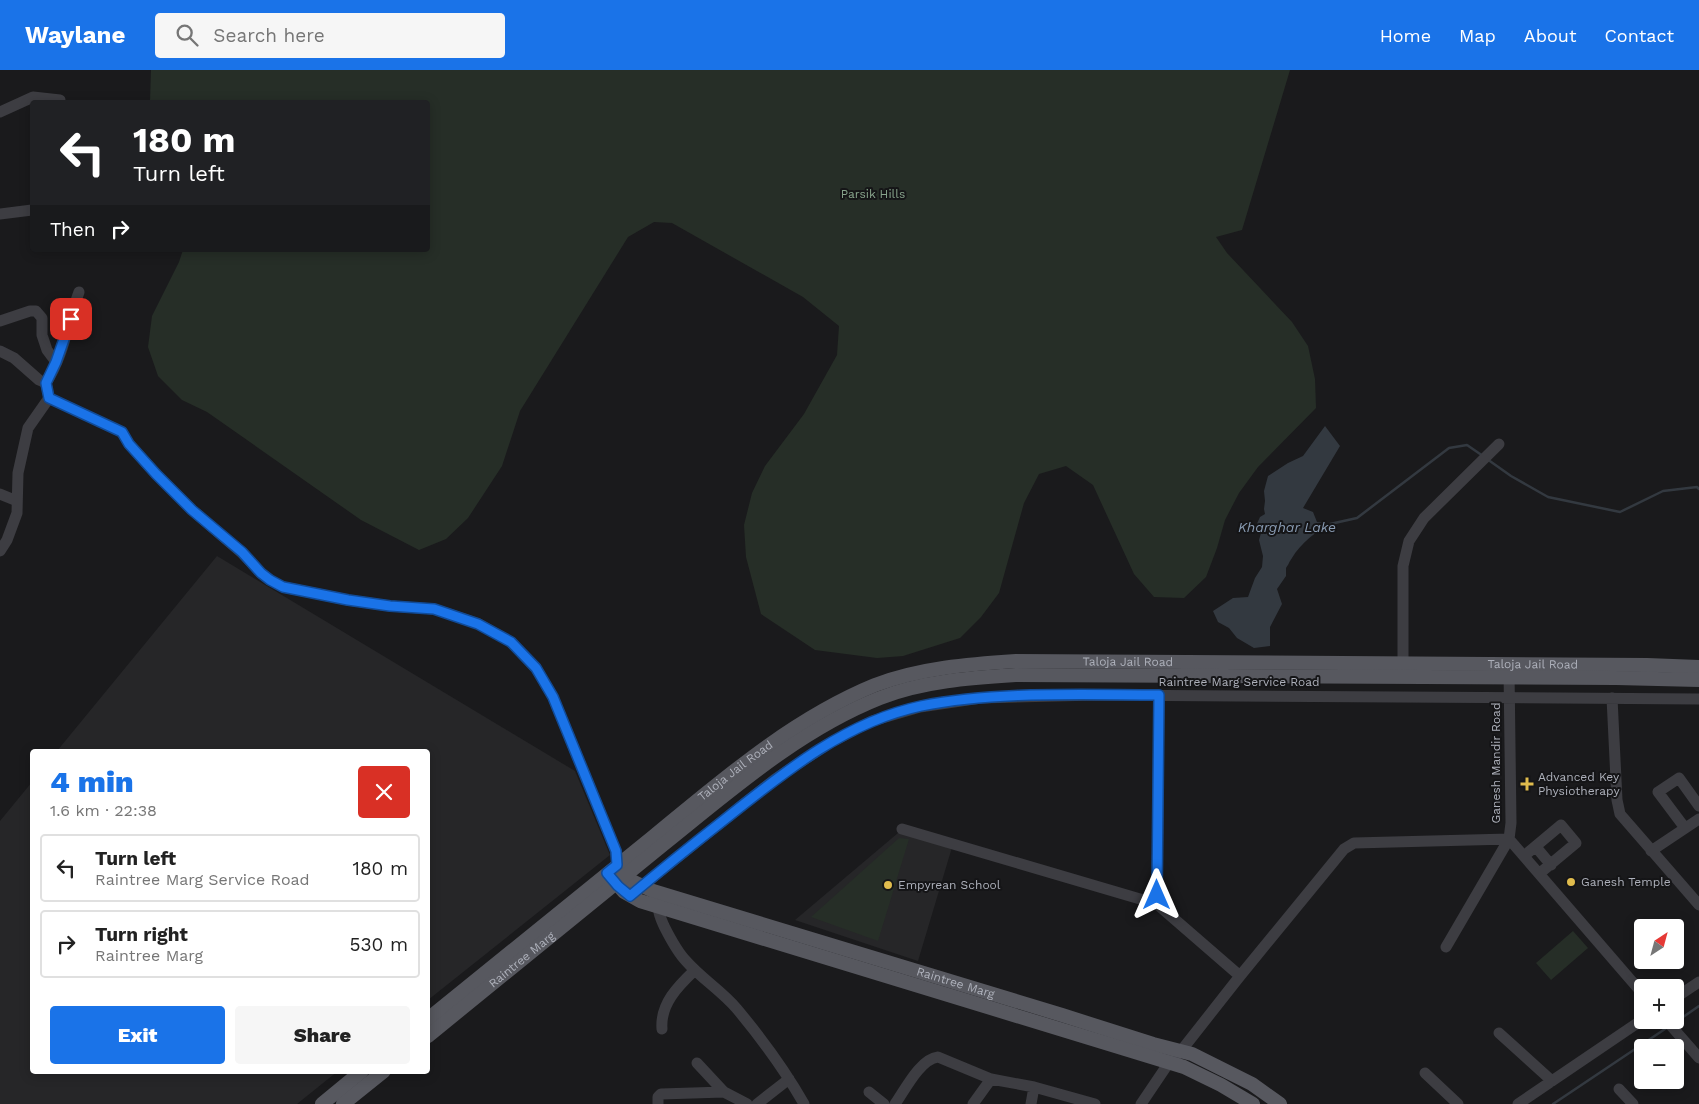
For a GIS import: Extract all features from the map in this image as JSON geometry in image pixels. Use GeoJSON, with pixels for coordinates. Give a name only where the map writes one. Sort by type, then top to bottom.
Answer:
{"type":"FeatureCollection","features":[{"type":"Feature","properties":{"kind":"main road","name":"Taloja Jail Road"},"geometry":{"type":"LineString","coordinates":[[616,874],[745,763],[788,733],[824,710],[876,685],[902,676],[971,664],[1016,661],[1403,670],[1699,666]]}},
{"type":"Feature","properties":{"kind":"main road","name":"Taloja Jail Road"},"geometry":{"type":"LineString","coordinates":[[1509,670],[1699,680]]}},
{"type":"Feature","properties":{"kind":"main road","name":"Raintree Marg"},"geometry":{"type":"LineString","coordinates":[[616,874],[641,886],[659,900],[1184,1068],[1253,1104]]}},
{"type":"Feature","properties":{"kind":"main road","name":"Raintree Marg"},"geometry":{"type":"LineString","coordinates":[[616,874],[630,896],[659,900],[1069,1017],[1181,1051],[1252,1084],[1280,1104]]}},
{"type":"Feature","properties":{"kind":"main road","name":"Raintree Marg"},"geometry":{"type":"LineString","coordinates":[[430,1017],[616,874]]}},
{"type":"Feature","properties":{"kind":"main road","name":"Raintree Marg"},"geometry":{"type":"LineString","coordinates":[[430,1034],[616,874]]}},
{"type":"Feature","properties":{"kind":"main road"},"geometry":{"type":"LineString","coordinates":[[322,1104],[358,1074]]}},
{"type":"Feature","properties":{"kind":"main road"},"geometry":{"type":"LineString","coordinates":[[343,1104],[380,1074]]}},
{"type":"Feature","properties":{"kind":"street"},"geometry":{"type":"LineString","coordinates":[[0,112],[34,97],[60,100]]}},
{"type":"Feature","properties":{"kind":"street"},"geometry":{"type":"LineString","coordinates":[[0,214],[30,210]]}},
{"type":"Feature","properties":{"kind":"street"},"geometry":{"type":"LineString","coordinates":[[0,551],[7,540],[17,513],[18,473],[28,428],[49,398],[46,383],[56,362],[79,292]]}},
{"type":"Feature","properties":{"kind":"street"},"geometry":{"type":"LineString","coordinates":[[0,321],[36,310],[42,318],[41,330],[48,350],[56,362]]}},
{"type":"Feature","properties":{"kind":"street"},"geometry":{"type":"LineString","coordinates":[[0,351],[14,358],[39,380],[46,383]]}},
{"type":"Feature","properties":{"kind":"street"},"geometry":{"type":"LineString","coordinates":[[49,398],[122,432],[129,444],[192,510],[242,552],[261,573],[283,587],[348,600],[390,606],[434,609],[478,624],[511,642],[536,668],[553,697],[616,851],[616,874]]}},
{"type":"Feature","properties":{"kind":"street"},"geometry":{"type":"LineString","coordinates":[[1403,670],[1403,566],[1409,541],[1424,518],[1499,444]]}},
{"type":"Feature","properties":{"kind":"street"},"geometry":{"type":"LineString","coordinates":[[0,494],[18,501]]}},
{"type":"Feature","properties":{"kind":"street","name":"Ganesh Mandir Road"},"geometry":{"type":"LineString","coordinates":[[1509,670],[1509,839],[1634,984]]}},
{"type":"Feature","properties":{"kind":"street"},"geometry":{"type":"LineString","coordinates":[[1157,904],[1159,695]]}},
{"type":"Feature","properties":{"kind":"street","name":"Raintree Marg Service Road"},"geometry":{"type":"LineString","coordinates":[[630,896],[775,779],[828,744],[872,721],[920,706],[981,698],[1159,695],[1699,699]]}},
{"type":"Feature","properties":{"kind":"street"},"geometry":{"type":"LineString","coordinates":[[1612,698],[1618,808],[1623,818],[1699,905]]}},
{"type":"Feature","properties":{"kind":"street"},"geometry":{"type":"LineString","coordinates":[[1683,827],[1658,792],[1679,778],[1699,806]]}},
{"type":"Feature","properties":{"kind":"street"},"geometry":{"type":"LineString","coordinates":[[1651,851],[1683,827],[1699,812]]}},
{"type":"Feature","properties":{"kind":"street"},"geometry":{"type":"LineString","coordinates":[[1683,827],[1699,819]]}},
{"type":"Feature","properties":{"kind":"street"},"geometry":{"type":"LineString","coordinates":[[1524,856],[1561,825],[1576,842],[1540,873]]}},
{"type":"Feature","properties":{"kind":"street"},"geometry":{"type":"LineString","coordinates":[[902,828],[1157,904],[1240,976]]}},
{"type":"Feature","properties":{"kind":"street"},"geometry":{"type":"LineString","coordinates":[[1446,947],[1509,839]]}},
{"type":"Feature","properties":{"kind":"street"},"geometry":{"type":"LineString","coordinates":[[1141,1104],[1168,1064],[1181,1051],[1344,849],[1354,843],[1509,839]]}},
{"type":"Feature","properties":{"kind":"street"},"geometry":{"type":"LineString","coordinates":[[1536,847],[1551,864]]}},
{"type":"Feature","properties":{"kind":"street"},"geometry":{"type":"LineString","coordinates":[[659,900],[666,928],[680,954],[736,1008],[789,1079],[804,1104]]}},
{"type":"Feature","properties":{"kind":"street"},"geometry":{"type":"LineString","coordinates":[[662,1029],[661,1021],[667,1004],[677,988],[695,970]]}},
{"type":"Feature","properties":{"kind":"street"},"geometry":{"type":"LineString","coordinates":[[1684,992],[1699,982]]}},
{"type":"Feature","properties":{"kind":"street"},"geometry":{"type":"LineString","coordinates":[[1518,1104],[1634,1025]]}},
{"type":"Feature","properties":{"kind":"street"},"geometry":{"type":"LineString","coordinates":[[1674,1029],[1699,1058]]}},
{"type":"Feature","properties":{"kind":"street"},"geometry":{"type":"LineString","coordinates":[[1498,1032],[1552,1081]]}},
{"type":"Feature","properties":{"kind":"street"},"geometry":{"type":"LineString","coordinates":[[895,1104],[924,1063],[938,1057],[991,1079],[1034,1087],[1095,1104]]}},
{"type":"Feature","properties":{"kind":"street"},"geometry":{"type":"LineString","coordinates":[[697,1063],[724,1092],[747,1104]]}},
{"type":"Feature","properties":{"kind":"street"},"geometry":{"type":"LineString","coordinates":[[1425,1073],[1458,1104]]}},
{"type":"Feature","properties":{"kind":"street"},"geometry":{"type":"LineString","coordinates":[[756,1104],[789,1079]]}},
{"type":"Feature","properties":{"kind":"street"},"geometry":{"type":"LineString","coordinates":[[973,1104],[991,1079]]}},
{"type":"Feature","properties":{"kind":"street"},"geometry":{"type":"LineString","coordinates":[[1031,1104],[1034,1087]]}},
{"type":"Feature","properties":{"kind":"street"},"geometry":{"type":"LineString","coordinates":[[1619,1088],[1633,1104]]}},
{"type":"Feature","properties":{"kind":"street"},"geometry":{"type":"LineString","coordinates":[[658,1104],[658,1097],[661,1094],[724,1092]]}},
{"type":"Feature","properties":{"kind":"street"},"geometry":{"type":"LineString","coordinates":[[724,1092],[726,1104]]}},
{"type":"Feature","properties":{"kind":"street"},"geometry":{"type":"LineString","coordinates":[[869,1092],[884,1104]]}},
{"type":"Feature","properties":{"kind":"shaded area"},"geometry":{"type":"Polygon","coordinates":[[[217,556],[575,771],[610,855],[430,998],[430,749],[59,749],[217,556]]]}},
{"type":"Feature","properties":{"kind":"shaded area"},"geometry":{"type":"Polygon","coordinates":[[[30,784],[30,1074],[334,1074],[297,1104],[0,1104],[0,821],[30,784]]]}},
{"type":"Feature","properties":{"kind":"shaded area","name":"Empyrean School"},"geometry":{"type":"Polygon","coordinates":[[[911,831],[953,844],[918,961],[795,920],[898,833],[911,831]]]}},
{"type":"Feature","properties":{"kind":"green space","name":"Parsik Hills"},"geometry":{"type":"Polygon","coordinates":[[[151,70],[1290,70],[1242,230],[1216,237],[1227,253],[1292,322],[1308,346],[1315,379],[1316,408],[1258,467],[1239,493],[1225,520],[1206,577],[1184,598],[1154,597],[1134,574],[1093,485],[1066,466],[1039,474],[1024,503],[999,593],[981,617],[960,638],[903,656],[877,658],[815,650],[761,614],[746,557],[744,525],[752,493],[765,466],[804,414],[837,355],[839,326],[803,297],[672,223],[654,222],[628,237],[520,411],[502,466],[468,518],[446,539],[419,550],[361,520],[207,412],[182,400],[158,376],[148,347],[152,316],[182,252],[430,252],[430,100],[150,100],[151,70]]]}},
{"type":"Feature","properties":{"kind":"green space"},"geometry":{"type":"Polygon","coordinates":[[[899,838],[909,839],[878,941],[811,917],[899,838]]]}},
{"type":"Feature","properties":{"kind":"green space"},"geometry":{"type":"Polygon","coordinates":[[[1573,931],[1588,948],[1551,980],[1536,963],[1573,931]]]}},
{"type":"Feature","properties":{"kind":"water","name":"Kharghar Lake"},"geometry":{"type":"Polygon","coordinates":[[[1325,426],[1340,446],[1303,508],[1313,512],[1317,522],[1331,524],[1309,538],[1291,559],[1286,568],[1286,576],[1277,589],[1282,604],[1270,627],[1270,646],[1254,648],[1237,638],[1229,628],[1218,622],[1213,611],[1233,598],[1248,597],[1255,578],[1262,567],[1263,556],[1259,540],[1261,533],[1255,528],[1260,517],[1265,514],[1264,491],[1268,476],[1303,456],[1325,426]]]}},
{"type":"Feature","properties":{"kind":"waterway"},"geometry":{"type":"LineString","coordinates":[[1330,524],[1357,518],[1449,448],[1467,445],[1483,456]]}},
{"type":"Feature","properties":{"kind":"waterway"},"geometry":{"type":"LineString","coordinates":[[1487,459],[1511,476],[1548,497],[1620,512],[1663,491],[1697,487],[1699,489]]}},
{"type":"Feature","properties":{"kind":"waterway"},"geometry":{"type":"LineString","coordinates":[[1684,1016],[1699,1006]]}},
{"type":"Feature","properties":{"kind":"waterway"},"geometry":{"type":"LineString","coordinates":[[1553,1104],[1665,1029]]}},
{"type":"Feature","properties":{"kind":"place","name":"Advanced Key Physiotherapy"},"geometry":{"type":"Point","coordinates":[1527,784]}},
{"type":"Feature","properties":{"kind":"place","name":"Ganesh Temple"},"geometry":{"type":"Point","coordinates":[1571,882]}},
{"type":"Feature","properties":{"kind":"place","name":"Empyrean School"},"geometry":{"type":"Point","coordinates":[888,885]}},
{"type":"Feature","properties":{"kind":"route"},"geometry":{"type":"LineString","coordinates":[[71,319],[56,362],[46,383],[49,398],[122,432],[129,444],[192,510],[242,552],[270,580],[283,587],[348,600],[390,606],[434,609],[478,624],[511,642],[536,668],[553,697],[616,851],[617,865],[607,873],[630,896],[775,779],[828,744],[872,721],[920,706],[981,698],[1096,695],[1159,695],[1157,895]]}}]}
